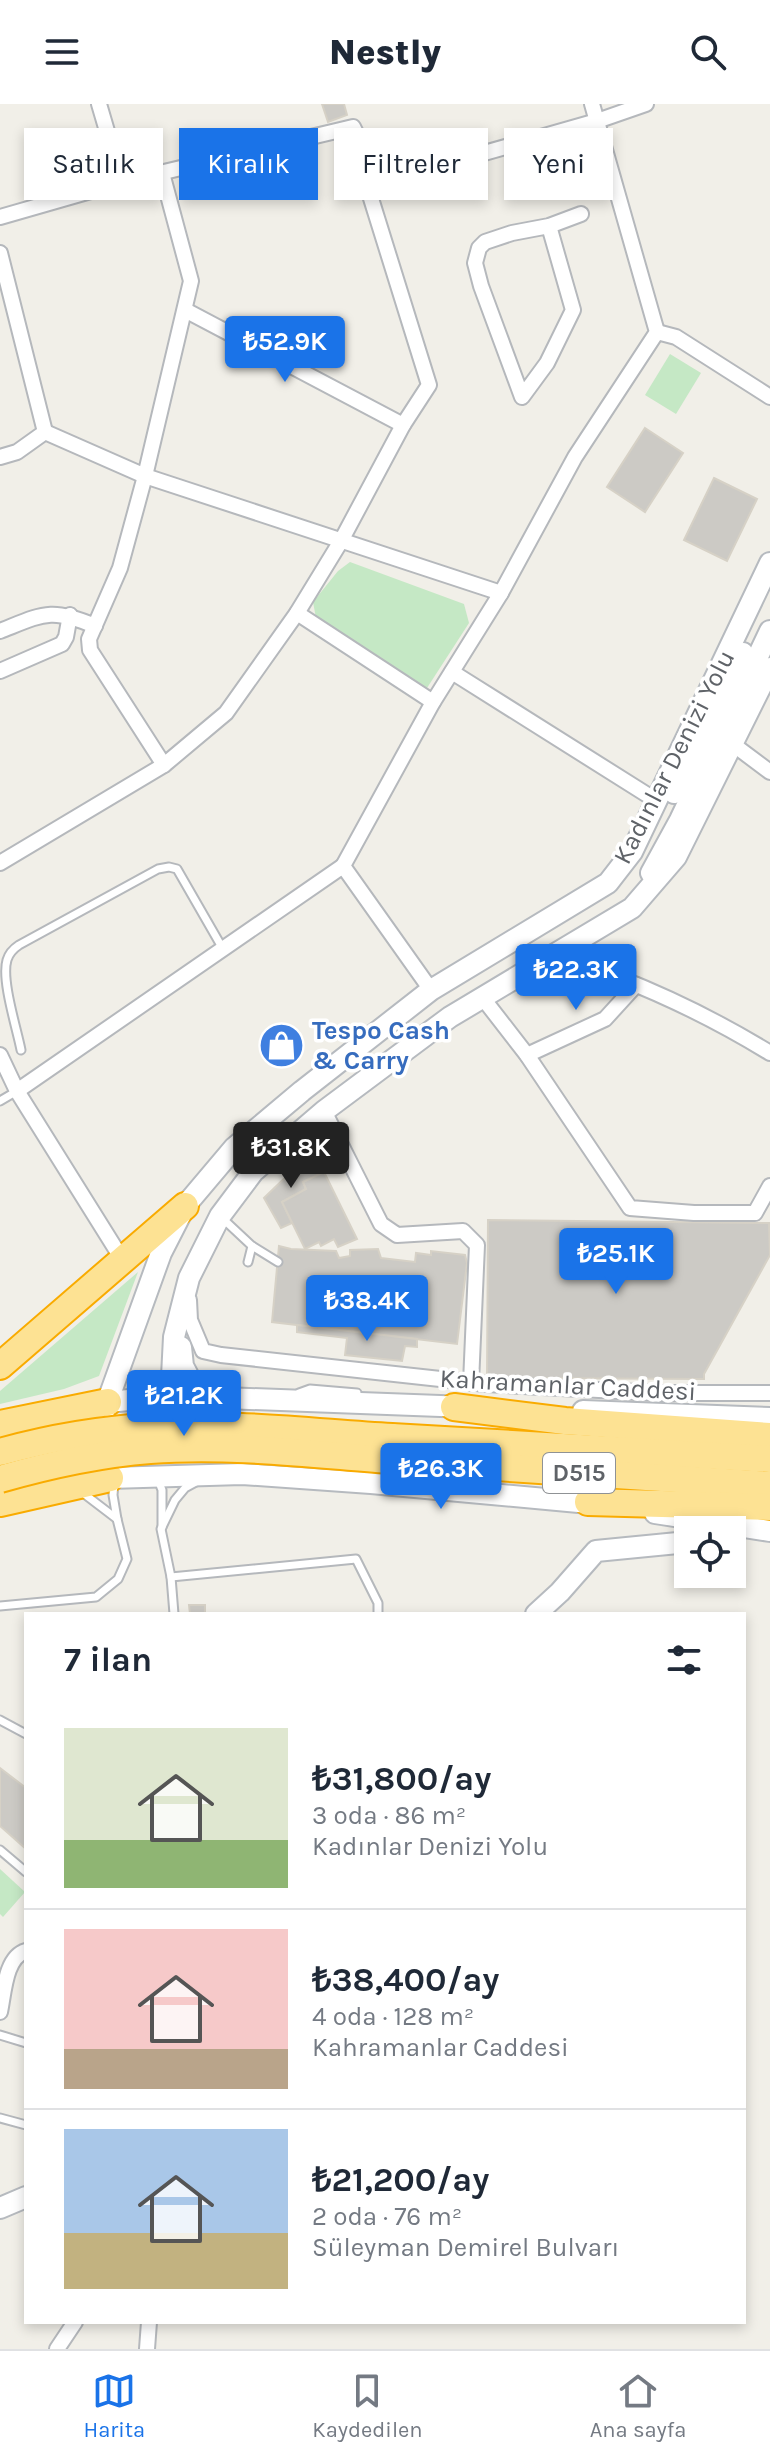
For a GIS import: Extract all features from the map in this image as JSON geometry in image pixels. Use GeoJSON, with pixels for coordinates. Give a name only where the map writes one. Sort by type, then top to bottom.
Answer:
{"type":"FeatureCollection","features":[{"type":"Feature","properties":{"kind":"highway"},"geometry":{"type":"LineString","coordinates":[[0,1366],[185,1206]]}},
{"type":"Feature","properties":{"kind":"highway"},"geometry":{"type":"LineString","coordinates":[[0,1424],[108,1402]]}},
{"type":"Feature","properties":{"kind":"highway"},"geometry":{"type":"LineString","coordinates":[[454,1407],[565,1421],[770,1436]]}},
{"type":"Feature","properties":{"kind":"highway","name":"D515"},"geometry":{"type":"LineString","coordinates":[[0,1452],[34,1442],[145,1427],[239,1427],[390,1449],[770,1485]]}},
{"type":"Feature","properties":{"kind":"highway"},"geometry":{"type":"LineString","coordinates":[[0,1435],[10,1441],[20,1466],[18,1481],[2,1494]]}},
{"type":"Feature","properties":{"kind":"highway","name":"D515"},"geometry":{"type":"LineString","coordinates":[[2,1494],[74,1460],[151,1450],[390,1449],[770,1459]]}},
{"type":"Feature","properties":{"kind":"highway"},"geometry":{"type":"LineString","coordinates":[[2,1494],[112,1478]]}},
{"type":"Feature","properties":{"kind":"highway"},"geometry":{"type":"LineString","coordinates":[[588,1502],[767,1523]]}},
{"type":"Feature","properties":{"kind":"main road","name":"Kadınlar Denizi Yolu"},"geometry":{"type":"LineString","coordinates":[[112,1478],[102,1465],[99,1425],[161,1253],[185,1206],[234,1148],[431,990],[608,883],[632,852],[770,563]]}},
{"type":"Feature","properties":{"kind":"main road"},"geometry":{"type":"LineString","coordinates":[[608,883],[640,855],[688,768],[770,595]]}},
{"type":"Feature","properties":{"kind":"main road"},"geometry":{"type":"LineString","coordinates":[[632,908],[680,820],[770,631]]}},
{"type":"Feature","properties":{"kind":"main road","name":"Kadınlar Denizi Yolu"},"geometry":{"type":"LineString","coordinates":[[159,1476],[162,1435],[171,1396],[174,1337],[189,1278],[220,1216],[253,1172],[324,1111],[450,1017],[632,908],[676,857],[770,668]]}},
{"type":"Feature","properties":{"kind":"main road"},"geometry":{"type":"LineString","coordinates":[[431,990],[450,1017]]}},
{"type":"Feature","properties":{"kind":"main road"},"geometry":{"type":"LineString","coordinates":[[178,1323],[183,1366],[193,1385],[226,1398]]}},
{"type":"Feature","properties":{"kind":"main road"},"geometry":{"type":"LineString","coordinates":[[108,1402],[171,1396],[770,1418]]}},
{"type":"Feature","properties":{"kind":"main road"},"geometry":{"type":"LineString","coordinates":[[112,1478],[242,1474],[588,1502]]}},
{"type":"Feature","properties":{"kind":"main road"},"geometry":{"type":"LineString","coordinates":[[746,1531],[767,1523]]}},
{"type":"Feature","properties":{"kind":"main road"},"geometry":{"type":"LineString","coordinates":[[538,1612],[596,1551],[674,1543]]}},
{"type":"Feature","properties":{"kind":"main road"},"geometry":{"type":"LineString","coordinates":[[0,2208],[24,2198]]}},
{"type":"Feature","properties":{"kind":"street"},"geometry":{"type":"LineString","coordinates":[[99,104],[106,128]]}},
{"type":"Feature","properties":{"kind":"street"},"geometry":{"type":"LineString","coordinates":[[17,1091],[343,866],[433,702],[501,593],[575,457],[657,332],[592,104]]}},
{"type":"Feature","properties":{"kind":"street"},"geometry":{"type":"LineString","coordinates":[[488,152],[646,104]]}},
{"type":"Feature","properties":{"kind":"street"},"geometry":{"type":"LineString","coordinates":[[163,173],[334,132]]}},
{"type":"Feature","properties":{"kind":"street"},"geometry":{"type":"LineString","coordinates":[[163,177],[191,281],[120,568],[89,639],[90,650],[164,765]]}},
{"type":"Feature","properties":{"kind":"street"},"geometry":{"type":"LineString","coordinates":[[0,217],[59,200]]}},
{"type":"Feature","properties":{"kind":"street"},"geometry":{"type":"LineString","coordinates":[[0,863],[164,765],[226,713],[297,613],[341,541],[403,425],[429,385],[371,200]]}},
{"type":"Feature","properties":{"kind":"street"},"geometry":{"type":"LineString","coordinates":[[549,226],[573,310],[547,363],[522,397],[481,286],[475,263],[479,248],[485,242],[512,233],[549,226],[581,214]]}},
{"type":"Feature","properties":{"kind":"street"},"geometry":{"type":"LineString","coordinates":[[0,253],[45,432]]}},
{"type":"Feature","properties":{"kind":"street"},"geometry":{"type":"LineString","coordinates":[[185,310],[403,425]]}},
{"type":"Feature","properties":{"kind":"street"},"geometry":{"type":"LineString","coordinates":[[657,332],[676,337],[770,397]]}},
{"type":"Feature","properties":{"kind":"street"},"geometry":{"type":"LineString","coordinates":[[45,432],[145,476],[501,593]]}},
{"type":"Feature","properties":{"kind":"street"},"geometry":{"type":"LineString","coordinates":[[0,457],[17,452],[45,432]]}},
{"type":"Feature","properties":{"kind":"street"},"geometry":{"type":"LineString","coordinates":[[0,631],[55,613],[70,615],[95,626]]}},
{"type":"Feature","properties":{"kind":"street"},"geometry":{"type":"LineString","coordinates":[[297,613],[433,702]]}},
{"type":"Feature","properties":{"kind":"street"},"geometry":{"type":"LineString","coordinates":[[0,671],[62,644],[70,615]]}},
{"type":"Feature","properties":{"kind":"street"},"geometry":{"type":"LineString","coordinates":[[452,672],[657,801]]}},
{"type":"Feature","properties":{"kind":"street"},"geometry":{"type":"LineString","coordinates":[[734,745],[770,772]]}},
{"type":"Feature","properties":{"kind":"street"},"geometry":{"type":"LineString","coordinates":[[343,866],[431,990]]}},
{"type":"Feature","properties":{"kind":"street"},"geometry":{"type":"LineString","coordinates":[[617,977],[724,1025],[770,1053]]}},
{"type":"Feature","properties":{"kind":"street"},"geometry":{"type":"LineString","coordinates":[[527,1055],[605,1019],[636,985]]}},
{"type":"Feature","properties":{"kind":"street"},"geometry":{"type":"LineString","coordinates":[[482,997],[527,1055],[630,1208],[694,1213],[755,1213],[770,1186]]}},
{"type":"Feature","properties":{"kind":"street"},"geometry":{"type":"LineString","coordinates":[[0,1055],[17,1091],[122,1259]]}},
{"type":"Feature","properties":{"kind":"street"},"geometry":{"type":"LineString","coordinates":[[324,1111],[381,1224],[397,1235],[463,1231],[477,1245],[471,1383]]}},
{"type":"Feature","properties":{"kind":"street","name":"Kahramanlar Caddesi"},"geometry":{"type":"LineString","coordinates":[[189,1278],[190,1320],[203,1351],[221,1355],[471,1383],[656,1393],[770,1393]]}},
{"type":"Feature","properties":{"kind":"street"},"geometry":{"type":"LineString","coordinates":[[0,2012],[13,1959],[24,1951]]}},
{"type":"Feature","properties":{"kind":"street"},"geometry":{"type":"LineString","coordinates":[[57,2349],[74,2324]]}},
{"type":"Feature","properties":{"kind":"street"},"geometry":{"type":"LineString","coordinates":[[147,2349],[149,2324]]}},
{"type":"Feature","properties":{"kind":"lane"},"geometry":{"type":"LineString","coordinates":[[21,1050],[6,978],[10,953],[19,945],[158,869],[177,869],[223,949]]}},
{"type":"Feature","properties":{"kind":"lane"},"geometry":{"type":"LineString","coordinates":[[0,1101],[17,1091]]}},
{"type":"Feature","properties":{"kind":"lane"},"geometry":{"type":"LineString","coordinates":[[220,1216],[252,1246],[278,1262]]}},
{"type":"Feature","properties":{"kind":"lane"},"geometry":{"type":"LineString","coordinates":[[248,1262],[252,1246]]}},
{"type":"Feature","properties":{"kind":"lane"},"geometry":{"type":"LineString","coordinates":[[161,1529],[175,1500],[185,1488],[208,1475],[242,1474]]}},
{"type":"Feature","properties":{"kind":"lane"},"geometry":{"type":"LineString","coordinates":[[159,1476],[162,1490],[161,1529],[171,1577],[174,1612]]}},
{"type":"Feature","properties":{"kind":"lane"},"geometry":{"type":"LineString","coordinates":[[0,1606],[96,1597],[118,1579],[127,1559],[117,1519],[112,1478]]}},
{"type":"Feature","properties":{"kind":"lane"},"geometry":{"type":"LineString","coordinates":[[66,1487],[84,1493],[117,1519]]}},
{"type":"Feature","properties":{"kind":"lane"},"geometry":{"type":"LineString","coordinates":[[171,1577],[356,1559],[380,1612]]}},
{"type":"Feature","properties":{"kind":"lane"},"geometry":{"type":"LineString","coordinates":[[0,1720],[24,1733]]}},
{"type":"Feature","properties":{"kind":"lane"},"geometry":{"type":"LineString","coordinates":[[0,1850],[24,1870]]}},
{"type":"Feature","properties":{"kind":"lane"},"geometry":{"type":"LineString","coordinates":[[0,2035],[24,2042]]}},
{"type":"Feature","properties":{"kind":"lane"},"geometry":{"type":"LineString","coordinates":[[0,2118],[24,2124]]}},
{"type":"Feature","properties":{"kind":"green space"},"geometry":{"type":"Polygon","coordinates":[[[670,354],[701,373],[676,414],[645,395],[670,354]]]}},
{"type":"Feature","properties":{"kind":"green space"},"geometry":{"type":"Polygon","coordinates":[[[350,562],[464,604],[469,623],[427,688],[316,618],[313,602],[338,571],[350,562]]]}},
{"type":"Feature","properties":{"kind":"green space"},"geometry":{"type":"Polygon","coordinates":[[[138,1272],[99,1376],[64,1389],[0,1404],[0,1391],[138,1272]]]}},
{"type":"Feature","properties":{"kind":"green space"},"geometry":{"type":"Polygon","coordinates":[[[0,1869],[24,1893],[3,1917],[0,1914],[0,1869]]]}},
{"type":"Feature","properties":{"kind":"building"},"geometry":{"type":"Polygon","coordinates":[[[322,104],[344,104],[347,115],[328,122],[322,104]]]}},
{"type":"Feature","properties":{"kind":"building"},"geometry":{"type":"Polygon","coordinates":[[[645,428],[683,453],[645,512],[607,487],[645,428]]]}},
{"type":"Feature","properties":{"kind":"building"},"geometry":{"type":"Polygon","coordinates":[[[714,478],[757,499],[727,561],[684,540],[714,478]]]}},
{"type":"Feature","properties":{"kind":"building"},"geometry":{"type":"Polygon","coordinates":[[[316,1158],[324,1172],[303,1182],[306,1189],[282,1202],[292,1223],[281,1228],[264,1198],[296,1167],[316,1158]]]}},
{"type":"Feature","properties":{"kind":"building"},"geometry":{"type":"Polygon","coordinates":[[[324,1172],[357,1239],[338,1247],[334,1239],[305,1249],[282,1202],[306,1189],[303,1182],[324,1172]]]}},
{"type":"Feature","properties":{"kind":"building"},"geometry":{"type":"Polygon","coordinates":[[[488,1220],[769,1223],[770,1255],[704,1379],[487,1378],[488,1220]]]}},
{"type":"Feature","properties":{"kind":"building"},"geometry":{"type":"Polygon","coordinates":[[[279,1246],[336,1251],[339,1258],[350,1256],[350,1250],[378,1249],[381,1258],[415,1262],[416,1253],[431,1255],[431,1251],[465,1255],[467,1263],[457,1344],[272,1322],[279,1246]]]}},
{"type":"Feature","properties":{"kind":"building"},"geometry":{"type":"Polygon","coordinates":[[[297,1325],[417,1339],[417,1347],[405,1346],[402,1361],[345,1355],[347,1338],[297,1332],[297,1325]]]}},
{"type":"Feature","properties":{"kind":"building"},"geometry":{"type":"Polygon","coordinates":[[[189,1605],[205,1605],[205,1612],[190,1612],[189,1605]]]}},
{"type":"Feature","properties":{"kind":"building"},"geometry":{"type":"Polygon","coordinates":[[[0,1768],[24,1786],[24,1847],[0,1826],[0,1768]]]}},
{"type":"Feature","properties":{"kind":"place","name":"Tespo Cash & Carry"},"geometry":{"type":"Point","coordinates":[281,1045]}}]}
